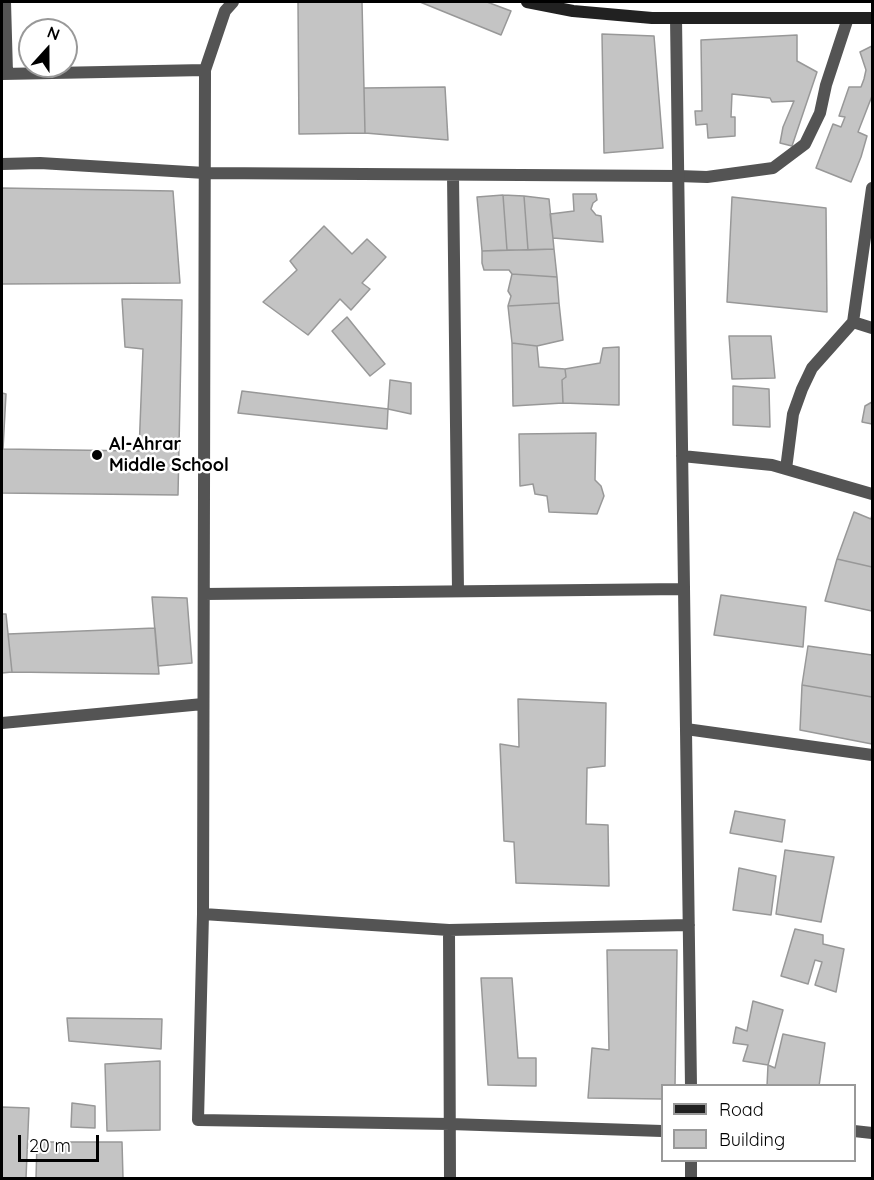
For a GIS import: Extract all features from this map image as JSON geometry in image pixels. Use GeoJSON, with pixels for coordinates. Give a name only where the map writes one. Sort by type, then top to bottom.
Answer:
{"type":"FeatureCollection","features":[{"type":"Feature","properties":{"kind":"main road"},"geometry":{"type":"LineString","coordinates":[[531,2],[612,16],[873,18]]}},
{"type":"Feature","properties":{"kind":"street"},"geometry":{"type":"LineString","coordinates":[[5,2],[4,74],[205,70]]}},
{"type":"Feature","properties":{"kind":"street"},"geometry":{"type":"LineString","coordinates":[[229,5],[205,70],[203,914],[198,1120],[450,1124],[661,1131]]}},
{"type":"Feature","properties":{"kind":"street"},"geometry":{"type":"LineString","coordinates":[[676,18],[691,1084]]}},
{"type":"Feature","properties":{"kind":"street"},"geometry":{"type":"LineString","coordinates":[[2,164],[40,163],[205,173],[707,177],[773,168],[805,144],[820,113],[826,85],[848,18]]}},
{"type":"Feature","properties":{"kind":"street"},"geometry":{"type":"LineString","coordinates":[[453,175],[458,591]]}},
{"type":"Feature","properties":{"kind":"street"},"geometry":{"type":"LineString","coordinates":[[786,469],[793,414],[802,389],[812,368],[853,322],[873,188]]}},
{"type":"Feature","properties":{"kind":"street"},"geometry":{"type":"LineString","coordinates":[[853,322],[873,328]]}},
{"type":"Feature","properties":{"kind":"street"},"geometry":{"type":"LineString","coordinates":[[682,456],[772,465],[873,494]]}},
{"type":"Feature","properties":{"kind":"street"},"geometry":{"type":"LineString","coordinates":[[204,594],[684,589]]}},
{"type":"Feature","properties":{"kind":"street"},"geometry":{"type":"LineString","coordinates":[[2,723],[203,704]]}},
{"type":"Feature","properties":{"kind":"street"},"geometry":{"type":"LineString","coordinates":[[686,729],[873,755]]}},
{"type":"Feature","properties":{"kind":"street"},"geometry":{"type":"LineString","coordinates":[[203,914],[449,930],[689,925]]}},
{"type":"Feature","properties":{"kind":"street"},"geometry":{"type":"LineString","coordinates":[[449,930],[450,1179]]}},
{"type":"Feature","properties":{"kind":"street"},"geometry":{"type":"LineString","coordinates":[[856,1131],[873,1133]]}},
{"type":"Feature","properties":{"kind":"street"},"geometry":{"type":"LineString","coordinates":[[691,1162],[691,1179]]}},
{"type":"Feature","properties":{"kind":"building"},"geometry":{"type":"Polygon","coordinates":[[[298,2],[362,2],[365,133],[299,134],[298,2]]]}},
{"type":"Feature","properties":{"kind":"building"},"geometry":{"type":"Polygon","coordinates":[[[420,2],[487,2],[511,11],[501,35],[420,2]]]}},
{"type":"Feature","properties":{"kind":"building"},"geometry":{"type":"Polygon","coordinates":[[[602,34],[654,36],[663,148],[604,153],[602,34]]]}},
{"type":"Feature","properties":{"kind":"building"},"geometry":{"type":"Polygon","coordinates":[[[797,35],[797,61],[817,72],[792,146],[780,143],[783,127],[794,101],[772,102],[770,98],[732,94],[731,117],[735,117],[735,136],[708,138],[707,124],[696,125],[695,111],[702,111],[701,40],[797,35]]]}},
{"type":"Feature","properties":{"kind":"building"},"geometry":{"type":"Polygon","coordinates":[[[872,46],[872,96],[858,132],[867,136],[851,182],[816,168],[833,124],[841,127],[845,117],[839,116],[849,87],[861,87],[866,70],[860,52],[872,46]]]}},
{"type":"Feature","properties":{"kind":"building"},"geometry":{"type":"Polygon","coordinates":[[[445,87],[448,140],[365,133],[364,88],[445,87]]]}},
{"type":"Feature","properties":{"kind":"building"},"geometry":{"type":"Polygon","coordinates":[[[2,188],[173,191],[180,283],[2,284],[2,188]]]}},
{"type":"Feature","properties":{"kind":"building"},"geometry":{"type":"Polygon","coordinates":[[[573,194],[596,194],[597,200],[591,209],[596,215],[601,216],[603,242],[553,238],[550,214],[574,211],[573,194]]]}},
{"type":"Feature","properties":{"kind":"building"},"geometry":{"type":"Polygon","coordinates":[[[503,195],[507,250],[482,251],[477,197],[503,195]]]}},
{"type":"Feature","properties":{"kind":"building"},"geometry":{"type":"Polygon","coordinates":[[[503,195],[524,196],[528,250],[507,250],[503,195]]]}},
{"type":"Feature","properties":{"kind":"building"},"geometry":{"type":"Polygon","coordinates":[[[524,196],[549,199],[554,249],[528,250],[524,196]]]}},
{"type":"Feature","properties":{"kind":"building"},"geometry":{"type":"Polygon","coordinates":[[[732,197],[826,208],[827,312],[727,302],[732,197]]]}},
{"type":"Feature","properties":{"kind":"building"},"geometry":{"type":"Polygon","coordinates":[[[324,226],[352,254],[367,239],[386,257],[362,283],[370,289],[351,310],[340,299],[308,335],[263,302],[297,270],[290,261],[324,226]]]}},
{"type":"Feature","properties":{"kind":"building"},"geometry":{"type":"Polygon","coordinates":[[[554,249],[557,277],[512,274],[509,270],[484,270],[482,263],[482,251],[554,249]]]}},
{"type":"Feature","properties":{"kind":"building"},"geometry":{"type":"Polygon","coordinates":[[[512,274],[557,277],[559,303],[508,306],[511,296],[508,291],[512,274]]]}},
{"type":"Feature","properties":{"kind":"building"},"geometry":{"type":"Polygon","coordinates":[[[122,299],[182,300],[178,495],[2,493],[2,393],[6,394],[3,449],[139,451],[143,349],[125,347],[122,299]]]}},
{"type":"Feature","properties":{"kind":"building"},"geometry":{"type":"Polygon","coordinates":[[[559,303],[563,340],[537,346],[512,343],[508,306],[559,303]]]}},
{"type":"Feature","properties":{"kind":"building"},"geometry":{"type":"Polygon","coordinates":[[[347,317],[385,364],[370,376],[332,331],[347,317]]]}},
{"type":"Feature","properties":{"kind":"building"},"geometry":{"type":"Polygon","coordinates":[[[729,336],[771,336],[775,378],[732,379],[729,336]]]}},
{"type":"Feature","properties":{"kind":"building"},"geometry":{"type":"Polygon","coordinates":[[[512,343],[537,346],[539,367],[565,369],[566,377],[562,380],[563,403],[513,406],[512,343]]]}},
{"type":"Feature","properties":{"kind":"building"},"geometry":{"type":"Polygon","coordinates":[[[619,347],[619,405],[563,403],[562,380],[566,377],[565,369],[600,363],[603,348],[619,347]]]}},
{"type":"Feature","properties":{"kind":"building"},"geometry":{"type":"Polygon","coordinates":[[[390,380],[411,383],[411,414],[388,409],[390,380]]]}},
{"type":"Feature","properties":{"kind":"building"},"geometry":{"type":"Polygon","coordinates":[[[733,386],[769,389],[770,427],[733,425],[733,386]]]}},
{"type":"Feature","properties":{"kind":"building"},"geometry":{"type":"Polygon","coordinates":[[[242,391],[388,409],[387,429],[238,413],[242,391]]]}},
{"type":"Feature","properties":{"kind":"building"},"geometry":{"type":"Polygon","coordinates":[[[872,402],[872,424],[862,422],[865,406],[872,402]]]}},
{"type":"Feature","properties":{"kind":"building"},"geometry":{"type":"Polygon","coordinates":[[[596,433],[595,480],[601,486],[604,496],[597,514],[549,512],[547,496],[535,494],[533,484],[520,486],[519,434],[596,433]]]}},
{"type":"Feature","properties":{"kind":"building"},"geometry":{"type":"Polygon","coordinates":[[[854,512],[871,519],[872,515],[872,567],[837,559],[854,512]]]}},
{"type":"Feature","properties":{"kind":"building"},"geometry":{"type":"Polygon","coordinates":[[[837,559],[872,567],[872,611],[825,601],[837,559]]]}},
{"type":"Feature","properties":{"kind":"building"},"geometry":{"type":"Polygon","coordinates":[[[721,595],[806,607],[803,647],[714,635],[721,595]]]}},
{"type":"Feature","properties":{"kind":"building"},"geometry":{"type":"Polygon","coordinates":[[[152,597],[187,598],[192,663],[158,666],[152,597]]]}},
{"type":"Feature","properties":{"kind":"building"},"geometry":{"type":"Polygon","coordinates":[[[2,614],[6,614],[12,672],[2,673],[2,614]]]}},
{"type":"Feature","properties":{"kind":"building"},"geometry":{"type":"Polygon","coordinates":[[[155,628],[159,674],[12,672],[8,634],[155,628]]]}},
{"type":"Feature","properties":{"kind":"building"},"geometry":{"type":"Polygon","coordinates":[[[808,646],[872,655],[872,697],[802,685],[808,646]]]}},
{"type":"Feature","properties":{"kind":"building"},"geometry":{"type":"Polygon","coordinates":[[[802,685],[872,697],[872,744],[800,730],[802,685]]]}},
{"type":"Feature","properties":{"kind":"building"},"geometry":{"type":"Polygon","coordinates":[[[518,699],[606,703],[605,766],[587,768],[586,824],[608,825],[609,886],[516,883],[514,842],[504,841],[500,744],[519,747],[518,699]]]}},
{"type":"Feature","properties":{"kind":"building"},"geometry":{"type":"Polygon","coordinates":[[[735,811],[785,820],[782,842],[730,833],[735,811]]]}},
{"type":"Feature","properties":{"kind":"building"},"geometry":{"type":"Polygon","coordinates":[[[785,850],[834,857],[821,922],[776,914],[785,850]]]}},
{"type":"Feature","properties":{"kind":"building"},"geometry":{"type":"Polygon","coordinates":[[[739,868],[776,876],[771,915],[733,910],[739,868]]]}},
{"type":"Feature","properties":{"kind":"building"},"geometry":{"type":"Polygon","coordinates":[[[795,929],[823,935],[823,944],[844,949],[836,992],[815,985],[822,962],[815,960],[808,984],[781,976],[795,929]]]}},
{"type":"Feature","properties":{"kind":"building"},"geometry":{"type":"Polygon","coordinates":[[[607,950],[677,950],[675,1084],[661,1084],[661,1099],[588,1098],[592,1048],[609,1050],[607,950]]]}},
{"type":"Feature","properties":{"kind":"building"},"geometry":{"type":"Polygon","coordinates":[[[481,978],[512,978],[518,1058],[536,1058],[536,1086],[488,1085],[481,978]]]}},
{"type":"Feature","properties":{"kind":"building"},"geometry":{"type":"Polygon","coordinates":[[[753,1001],[783,1010],[768,1065],[743,1061],[748,1045],[733,1043],[736,1027],[747,1031],[753,1001]]]}},
{"type":"Feature","properties":{"kind":"building"},"geometry":{"type":"Polygon","coordinates":[[[67,1018],[162,1019],[161,1049],[69,1041],[67,1018]]]}},
{"type":"Feature","properties":{"kind":"building"},"geometry":{"type":"Polygon","coordinates":[[[783,1034],[825,1043],[819,1084],[767,1084],[768,1065],[775,1068],[783,1034]]]}},
{"type":"Feature","properties":{"kind":"building"},"geometry":{"type":"Polygon","coordinates":[[[160,1061],[160,1130],[107,1131],[105,1064],[160,1061]]]}},
{"type":"Feature","properties":{"kind":"building"},"geometry":{"type":"Polygon","coordinates":[[[72,1103],[95,1106],[95,1128],[71,1127],[72,1103]]]}},
{"type":"Feature","properties":{"kind":"building"},"geometry":{"type":"Polygon","coordinates":[[[2,1107],[29,1108],[26,1178],[2,1178],[2,1107]]]}},
{"type":"Feature","properties":{"kind":"building"},"geometry":{"type":"Polygon","coordinates":[[[37,1142],[122,1142],[123,1178],[36,1178],[37,1142]]]}},
{"type":"Feature","properties":{"kind":"place","name":"Al-Ahrar Middle School"},"geometry":{"type":"Point","coordinates":[97,455]}}]}
